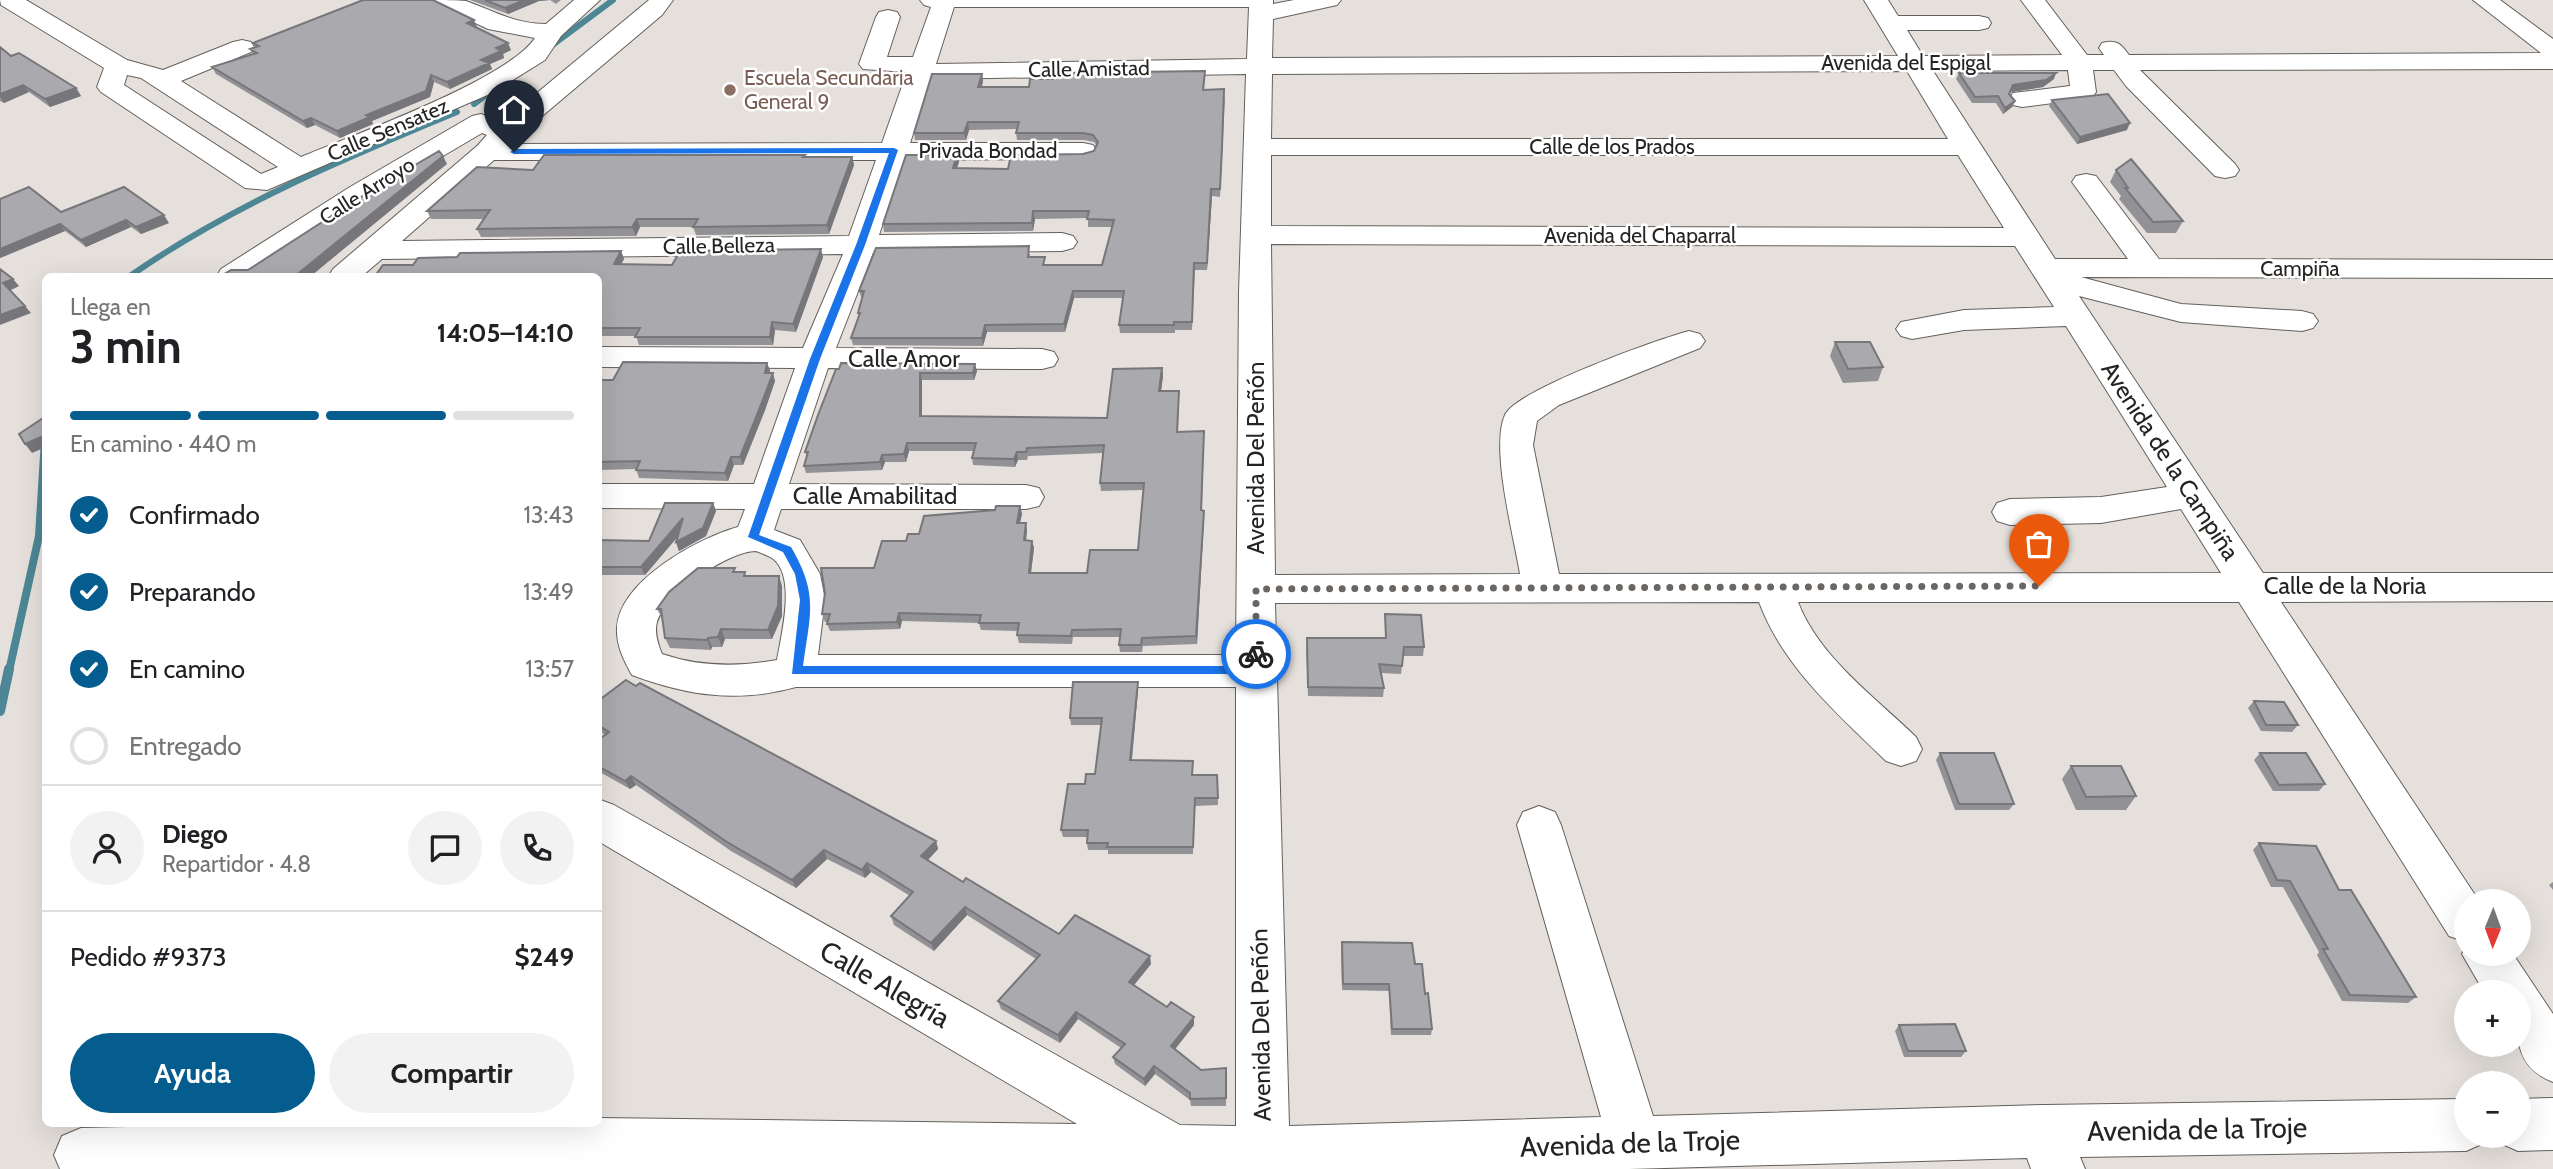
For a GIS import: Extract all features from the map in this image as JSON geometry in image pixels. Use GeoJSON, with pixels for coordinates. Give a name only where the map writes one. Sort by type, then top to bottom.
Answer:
{"type":"FeatureCollection","features":[{"type":"Feature","properties":{"kind":"street"},"geometry":{"type":"LineString","coordinates":[[9,0],[118,65],[150,73],[293,164],[288,174],[255,182],[110,87],[118,65]]}},
{"type":"Feature","properties":{"kind":"street"},"geometry":{"type":"LineString","coordinates":[[445,0],[502,28],[552,31]]}},
{"type":"Feature","properties":{"kind":"street"},"geometry":{"type":"LineString","coordinates":[[478,0],[521,21],[519,29]]}},
{"type":"Feature","properties":{"kind":"street","name":"Calle Sensatez"},"geometry":{"type":"LineString","coordinates":[[288,174],[483,88],[536,55],[552,31],[587,0]]}},
{"type":"Feature","properties":{"kind":"street","name":"Calle Arroyo"},"geometry":{"type":"LineString","coordinates":[[348,273],[654,10],[660,0]]}},
{"type":"Feature","properties":{"kind":"street"},"geometry":{"type":"LineString","coordinates":[[932,0],[1261,7],[1329,0]]}},
{"type":"Feature","properties":{"kind":"street"},"geometry":{"type":"LineString","coordinates":[[753,537],[815,359],[861,245],[945,0]]}},
{"type":"Feature","properties":{"kind":"street","name":"Avenida de la Campiña"},"geometry":{"type":"LineString","coordinates":[[1876,0],[1967,148],[2454,902]]}},
{"type":"Feature","properties":{"kind":"street"},"geometry":{"type":"LineString","coordinates":[[2022,99],[2082,92],[2084,80],[2077,62],[2033,0]]}},
{"type":"Feature","properties":{"kind":"street"},"geometry":{"type":"LineString","coordinates":[[2485,0],[2553,51]]}},
{"type":"Feature","properties":{"kind":"street","name":"Avenida Del Peñón"},"geometry":{"type":"LineString","coordinates":[[1261,7],[1255,234],[1256,671],[1263,1161]]}},
{"type":"Feature","properties":{"kind":"street","name":"Calle Amistad"},"geometry":{"type":"LineString","coordinates":[[888,17],[872,64],[921,69],[1259,66]]}},
{"type":"Feature","properties":{"kind":"street"},"geometry":{"type":"LineString","coordinates":[[1891,23],[1979,23]]}},
{"type":"Feature","properties":{"kind":"street"},"geometry":{"type":"LineString","coordinates":[[2061,38],[2104,38],[2135,81],[2225,170]]}},
{"type":"Feature","properties":{"kind":"street"},"geometry":{"type":"LineString","coordinates":[[161,80],[242,47]]}},
{"type":"Feature","properties":{"kind":"street","name":"Avenida del Espigal"},"geometry":{"type":"LineString","coordinates":[[1259,66],[2553,61]]}},
{"type":"Feature","properties":{"kind":"street","name":"Calle Arroyo"},"geometry":{"type":"LineString","coordinates":[[237,273],[360,193],[481,122],[496,143]]}},
{"type":"Feature","properties":{"kind":"street","name":"Privada Bondad"},"geometry":{"type":"LineString","coordinates":[[496,143],[1083,151]]}},
{"type":"Feature","properties":{"kind":"street","name":"Calle de los Prados"},"geometry":{"type":"LineString","coordinates":[[1257,147],[1967,148]]}},
{"type":"Feature","properties":{"kind":"street"},"geometry":{"type":"LineString","coordinates":[[2086,182],[2150,268]]}},
{"type":"Feature","properties":{"kind":"street","name":"Avenida del Chaparral"},"geometry":{"type":"LineString","coordinates":[[1255,234],[2025,237]]}},
{"type":"Feature","properties":{"kind":"street","name":"Calle Belleza"},"geometry":{"type":"LineString","coordinates":[[376,250],[1062,242]]}},
{"type":"Feature","properties":{"kind":"street","name":"Campiña"},"geometry":{"type":"LineString","coordinates":[[2049,273],[2150,268],[2553,269]]}},
{"type":"Feature","properties":{"kind":"street"},"geometry":{"type":"LineString","coordinates":[[2049,273],[2122,299],[2181,313],[2302,321]]}},
{"type":"Feature","properties":{"kind":"street"},"geometry":{"type":"LineString","coordinates":[[1912,329],[1964,320],[2077,316]]}},
{"type":"Feature","properties":{"kind":"street"},"geometry":{"type":"LineString","coordinates":[[1542,588],[1516,445],[1521,416],[1547,397],[1689,341]]}},
{"type":"Feature","properties":{"kind":"street","name":"Calle Amor"},"geometry":{"type":"LineString","coordinates":[[602,357],[1042,359]]}},
{"type":"Feature","properties":{"kind":"street"},"geometry":{"type":"LineString","coordinates":[[2010,512],[2101,510],[2192,495]]}},
{"type":"Feature","properties":{"kind":"street","name":"Calle Amabilitad"},"geometry":{"type":"LineString","coordinates":[[602,496],[1027,497]]}},
{"type":"Feature","properties":{"kind":"street"},"geometry":{"type":"LineString","coordinates":[[796,671],[806,600],[801,574],[787,549],[753,537],[718,548],[668,579],[637,622],[638,646],[646,664],[675,676],[698,680],[742,682],[770,679],[796,671],[1256,671]]}},
{"type":"Feature","properties":{"kind":"street"},"geometry":{"type":"LineString","coordinates":[[1773,587],[1784,619],[1821,671],[1901,749]]}},
{"type":"Feature","properties":{"kind":"street","name":"Calle de la Noria"},"geometry":{"type":"LineString","coordinates":[[1256,589],[2553,587]]}},
{"type":"Feature","properties":{"kind":"street","name":"Calle Alegría"},"geometry":{"type":"LineString","coordinates":[[602,820],[1171,1150]]}},
{"type":"Feature","properties":{"kind":"street"},"geometry":{"type":"LineString","coordinates":[[1539,825],[1635,1142]]}},
{"type":"Feature","properties":{"kind":"street"},"geometry":{"type":"LineString","coordinates":[[2531,1023],[2553,1058]]}},
{"type":"Feature","properties":{"kind":"street"},"geometry":{"type":"LineString","coordinates":[[2531,1125],[2553,1124]]}},
{"type":"Feature","properties":{"kind":"street","name":"Avenida de la Troje"},"geometry":{"type":"LineString","coordinates":[[80,1155],[519,1133],[1171,1150],[1263,1161],[1635,1142],[1799,1153],[2051,1150],[2454,1126]]}},
{"type":"Feature","properties":{"kind":"building"},"geometry":{"type":"Polygon","coordinates":[[[363,0],[433,0],[474,20],[467,23],[508,43],[496,48],[501,51],[481,60],[489,63],[447,82],[431,75],[426,91],[366,115],[370,117],[337,131],[311,118],[303,121],[212,67],[257,53],[250,49],[259,46],[253,43],[363,0]]]}},
{"type":"Feature","properties":{"kind":"building"},"geometry":{"type":"Polygon","coordinates":[[[485,0],[524,0],[505,8],[485,0]]]}},
{"type":"Feature","properties":{"kind":"building"},"geometry":{"type":"Polygon","coordinates":[[[0,47],[11,56],[19,53],[76,88],[45,99],[23,85],[0,94],[0,47]]]}},
{"type":"Feature","properties":{"kind":"building"},"geometry":{"type":"Polygon","coordinates":[[[1205,71],[1203,90],[1224,89],[1220,189],[1211,189],[1207,263],[1194,263],[1192,322],[1174,322],[1174,325],[1119,325],[1124,291],[1073,291],[1064,324],[985,325],[982,338],[851,338],[864,291],[859,291],[876,248],[1029,246],[1028,257],[1045,257],[1043,265],[1102,265],[1114,220],[1087,219],[1089,211],[1033,211],[1032,223],[883,224],[906,155],[957,155],[953,168],[1008,169],[1011,155],[1083,154],[1094,151],[1098,142],[1093,135],[1083,133],[1016,133],[1019,122],[968,122],[964,133],[914,133],[932,74],[982,74],[978,87],[1029,87],[1030,79],[1054,79],[1055,73],[1205,71]]]}},
{"type":"Feature","properties":{"kind":"building"},"geometry":{"type":"Polygon","coordinates":[[[1959,73],[2056,73],[2046,80],[2013,85],[2009,94],[2015,101],[2005,108],[1998,96],[1975,97],[1959,73]]]}},
{"type":"Feature","properties":{"kind":"building"},"geometry":{"type":"Polygon","coordinates":[[[2108,94],[2130,123],[2080,137],[2052,100],[2108,94]]]}},
{"type":"Feature","properties":{"kind":"building"},"geometry":{"type":"Polygon","coordinates":[[[439,151],[443,156],[299,273],[226,273],[231,270],[248,270],[367,193],[439,151]]]}},
{"type":"Feature","properties":{"kind":"building"},"geometry":{"type":"Polygon","coordinates":[[[544,155],[852,157],[827,225],[693,227],[698,219],[637,219],[632,227],[477,229],[490,210],[427,211],[477,167],[533,170],[544,155]]]}},
{"type":"Feature","properties":{"kind":"building"},"geometry":{"type":"Polygon","coordinates":[[[2131,159],[2183,221],[2153,222],[2125,188],[2128,188],[2116,170],[2131,159]]]}},
{"type":"Feature","properties":{"kind":"building"},"geometry":{"type":"Polygon","coordinates":[[[29,187],[61,212],[124,187],[164,215],[136,227],[126,220],[81,240],[60,224],[0,249],[0,199],[29,187]]]}},
{"type":"Feature","properties":{"kind":"building"},"geometry":{"type":"Polygon","coordinates":[[[821,249],[793,324],[772,322],[770,337],[635,337],[640,328],[602,328],[602,273],[377,273],[383,265],[413,265],[418,258],[457,257],[460,253],[621,251],[614,264],[672,265],[680,251],[821,249]]]}},
{"type":"Feature","properties":{"kind":"building"},"geometry":{"type":"Polygon","coordinates":[[[0,269],[13,279],[3,283],[25,306],[0,315],[0,269]]]}},
{"type":"Feature","properties":{"kind":"building"},"geometry":{"type":"Polygon","coordinates":[[[1835,342],[1870,342],[1883,367],[1848,369],[1835,342]]]}},
{"type":"Feature","properties":{"kind":"building"},"geometry":{"type":"Polygon","coordinates":[[[623,362],[767,363],[765,373],[773,373],[740,457],[731,457],[725,473],[636,470],[640,461],[602,462],[602,380],[613,380],[623,362]]]}},
{"type":"Feature","properties":{"kind":"building"},"geometry":{"type":"Polygon","coordinates":[[[841,363],[975,364],[973,373],[920,373],[920,416],[1107,418],[1113,369],[1162,368],[1159,391],[1179,391],[1177,432],[1204,431],[1201,510],[1204,511],[1196,636],[1142,638],[1141,645],[1119,645],[1121,629],[1072,630],[1071,636],[1017,635],[1019,623],[979,623],[981,615],[899,613],[897,622],[827,624],[830,614],[822,614],[825,593],[821,568],[874,568],[882,541],[906,541],[908,534],[919,534],[924,516],[995,510],[996,506],[1020,506],[1017,523],[1026,523],[1024,540],[1032,541],[1029,573],[1087,573],[1090,550],[1138,550],[1144,483],[1100,483],[1104,445],[1027,448],[1026,452],[1017,452],[1014,459],[972,458],[976,443],[907,443],[904,454],[882,455],[880,462],[804,466],[808,452],[805,452],[818,415],[836,369],[839,369],[841,363]]]}},
{"type":"Feature","properties":{"kind":"building"},"geometry":{"type":"Polygon","coordinates":[[[42,419],[42,437],[25,444],[19,434],[42,419]]]}},
{"type":"Feature","properties":{"kind":"building"},"geometry":{"type":"Polygon","coordinates":[[[665,503],[713,503],[703,528],[676,542],[683,518],[641,567],[602,567],[602,540],[649,541],[665,503]]]}},
{"type":"Feature","properties":{"kind":"building"},"geometry":{"type":"Polygon","coordinates":[[[698,568],[735,568],[733,572],[745,572],[744,576],[779,576],[778,606],[768,630],[721,629],[718,637],[707,640],[665,638],[661,609],[657,609],[669,592],[698,568]]]}},
{"type":"Feature","properties":{"kind":"building"},"geometry":{"type":"Polygon","coordinates":[[[1385,614],[1421,615],[1424,647],[1404,647],[1402,666],[1379,664],[1384,688],[1308,687],[1307,638],[1386,638],[1385,614]]]}},
{"type":"Feature","properties":{"kind":"building"},"geometry":{"type":"Polygon","coordinates":[[[626,680],[636,686],[640,683],[936,841],[921,856],[963,882],[966,878],[1059,934],[1075,915],[1150,956],[1129,982],[1167,1007],[1171,1002],[1194,1017],[1171,1046],[1201,1070],[1226,1068],[1226,1098],[1190,1099],[1190,1093],[1154,1066],[1144,1079],[1113,1057],[1125,1044],[1076,1012],[1058,1035],[998,1001],[1040,955],[965,907],[931,943],[891,916],[913,892],[867,863],[862,870],[824,850],[792,880],[727,842],[631,776],[625,781],[602,768],[602,737],[609,732],[602,728],[602,698],[626,680]]]}},
{"type":"Feature","properties":{"kind":"building"},"geometry":{"type":"Polygon","coordinates":[[[1073,682],[1138,682],[1130,760],[1193,761],[1192,775],[1217,775],[1218,798],[1195,798],[1193,847],[1107,847],[1108,843],[1087,843],[1088,830],[1061,830],[1068,784],[1085,784],[1086,774],[1095,774],[1102,718],[1070,718],[1073,682]]]}},
{"type":"Feature","properties":{"kind":"building"},"geometry":{"type":"Polygon","coordinates":[[[2254,701],[2284,702],[2298,725],[2266,725],[2254,701]]]}},
{"type":"Feature","properties":{"kind":"building"},"geometry":{"type":"Polygon","coordinates":[[[1940,753],[1994,753],[2014,804],[1959,804],[1940,753]]]}},
{"type":"Feature","properties":{"kind":"building"},"geometry":{"type":"Polygon","coordinates":[[[2260,753],[2306,753],[2325,784],[2279,785],[2260,753]]]}},
{"type":"Feature","properties":{"kind":"building"},"geometry":{"type":"Polygon","coordinates":[[[2071,766],[2121,766],[2136,796],[2086,797],[2071,766]]]}},
{"type":"Feature","properties":{"kind":"building"},"geometry":{"type":"Polygon","coordinates":[[[2259,843],[2316,846],[2339,890],[2351,890],[2416,997],[2350,995],[2323,949],[2328,949],[2290,881],[2277,880],[2259,843]]]}},
{"type":"Feature","properties":{"kind":"building"},"geometry":{"type":"Polygon","coordinates":[[[1342,942],[1412,943],[1415,964],[1422,964],[1432,1029],[1392,1029],[1389,984],[1343,984],[1342,942]]]}},
{"type":"Feature","properties":{"kind":"building"},"geometry":{"type":"Polygon","coordinates":[[[1955,1024],[1966,1051],[1908,1051],[1899,1025],[1955,1024]]]}},
{"type":"Feature","properties":{"kind":"waterway"},"geometry":{"type":"LineString","coordinates":[[547,49],[613,0]]}},
{"type":"Feature","properties":{"kind":"waterway"},"geometry":{"type":"LineString","coordinates":[[474,104],[491,91]]}},
{"type":"Feature","properties":{"kind":"waterway"},"geometry":{"type":"LineString","coordinates":[[134,273],[248,205],[372,147],[457,112]]}},
{"type":"Feature","properties":{"kind":"waterway"},"geometry":{"type":"LineString","coordinates":[[9,671],[39,536],[42,488]]}},
{"type":"Feature","properties":{"kind":"waterway"},"geometry":{"type":"LineString","coordinates":[[0,711],[9,669]]}},
{"type":"Feature","properties":{"kind":"way so far"},"geometry":{"type":"LineString","coordinates":[[1256,654],[1256,589],[2039,586]]}},
{"type":"Feature","properties":{"kind":"place","name":"Escuela Secundaria General 9"},"geometry":{"type":"Point","coordinates":[730,90]}},
{"type":"Feature","properties":{"kind":"route"},"geometry":{"type":"LineString","coordinates":[[514,152],[894,150],[861,245],[815,359],[753,537],[787,549],[801,574],[806,600],[796,671],[1256,671],[1256,654]]}}]}
